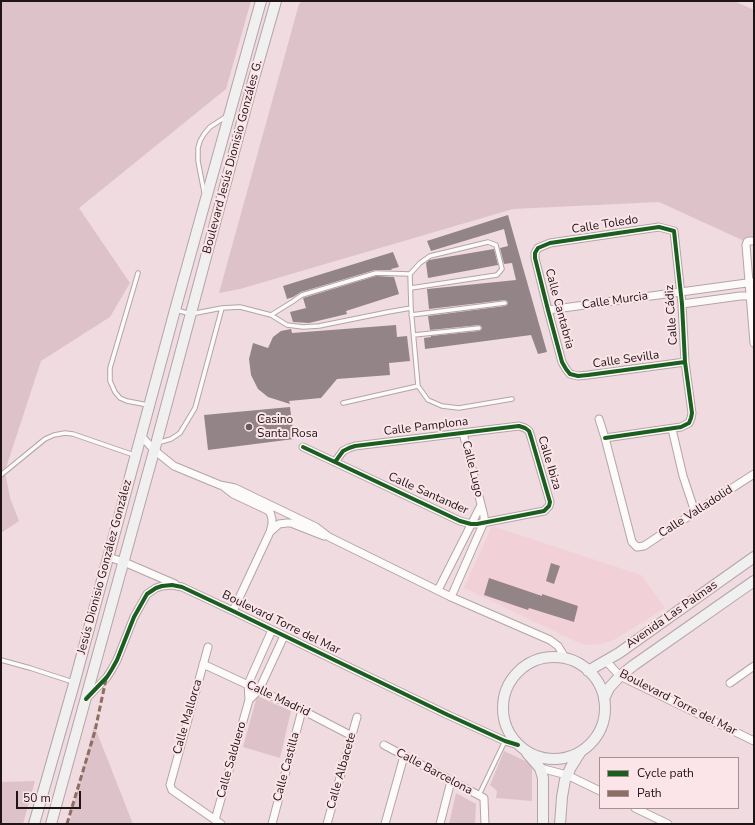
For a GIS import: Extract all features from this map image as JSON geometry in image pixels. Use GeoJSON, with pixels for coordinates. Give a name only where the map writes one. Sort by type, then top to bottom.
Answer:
{"type":"FeatureCollection","features":[{"type":"Feature","properties":{"kind":"main road","name":"Jesús Dionisio González González"},"geometry":{"type":"LineString","coordinates":[[34,824],[261,1]]}},
{"type":"Feature","properties":{"kind":"main road","name":"Boulevard Jesús Dionisio Gonzáles G."},"geometry":{"type":"LineString","coordinates":[[191,314],[276,1]]}},
{"type":"Feature","properties":{"kind":"main road","name":"Jesús Dionisio González González"},"geometry":{"type":"LineString","coordinates":[[51,824],[191,314]]}},
{"type":"Feature","properties":{"kind":"main road","name":"Avenida Las Palmas"},"geometry":{"type":"LineString","coordinates":[[588,671],[619,653],[754,557]]}},
{"type":"Feature","properties":{"kind":"main road","name":"Avenida Las Palmas"},"geometry":{"type":"LineString","coordinates":[[604,699],[609,688],[620,676],[754,581]]}},
{"type":"Feature","properties":{"kind":"main road"},"geometry":{"type":"LineString","coordinates":[[521,747],[538,757],[553,759],[567,757],[581,751],[592,742],[601,729],[605,714],[604,699],[601,689],[596,679],[588,671],[578,664],[566,659],[552,658],[537,660],[524,667],[514,677],[506,690],[503,704],[504,719],[509,733],[521,747],[540,768],[543,778],[543,824]]}},
{"type":"Feature","properties":{"kind":"main road"},"geometry":{"type":"LineString","coordinates":[[560,824],[562,797],[567,775],[581,751]]}},
{"type":"Feature","properties":{"kind":"street","name":"Calle Toledo"},"geometry":{"type":"LineString","coordinates":[[538,248],[550,243],[659,226],[674,231]]}},
{"type":"Feature","properties":{"kind":"street","name":"Calle Cádiz"},"geometry":{"type":"LineString","coordinates":[[672,429],[688,423],[692,413],[685,362],[681,292],[674,231]]}},
{"type":"Feature","properties":{"kind":"street"},"geometry":{"type":"LineString","coordinates":[[754,241],[747,242],[746,248],[751,282],[754,343]]}},
{"type":"Feature","properties":{"kind":"street","name":"Calle Cantabria"},"geometry":{"type":"LineString","coordinates":[[538,248],[535,258],[548,310],[562,362],[570,374]]}},
{"type":"Feature","properties":{"kind":"street","name":"Calle Murcia"},"geometry":{"type":"LineString","coordinates":[[548,310],[751,282]]}},
{"type":"Feature","properties":{"kind":"street"},"geometry":{"type":"LineString","coordinates":[[682,304],[740,296],[752,296]]}},
{"type":"Feature","properties":{"kind":"street","name":"Calle Sevilla"},"geometry":{"type":"LineString","coordinates":[[570,374],[578,376],[588,375],[685,362]]}},
{"type":"Feature","properties":{"kind":"street"},"geometry":{"type":"LineString","coordinates":[[599,419],[605,438],[672,429],[683,476],[695,512]]}},
{"type":"Feature","properties":{"kind":"street","name":"Calle Pamplona"},"geometry":{"type":"LineString","coordinates":[[335,462],[343,452],[355,446],[519,426],[525,428]]}},
{"type":"Feature","properties":{"kind":"street","name":"Calle Ibiza"},"geometry":{"type":"LineString","coordinates":[[525,428],[529,431],[531,436],[549,497],[549,506]]}},
{"type":"Feature","properties":{"kind":"street","name":"Calle Lugo"},"geometry":{"type":"LineString","coordinates":[[463,433],[484,516],[484,522]]}},
{"type":"Feature","properties":{"kind":"street"},"geometry":{"type":"LineString","coordinates":[[141,437],[155,447],[174,466],[220,485],[235,488],[316,527],[329,537]]}},
{"type":"Feature","properties":{"kind":"street","name":"Calle Valladolid"},"geometry":{"type":"LineString","coordinates":[[605,438],[632,542],[637,547],[644,546],[754,474]]}},
{"type":"Feature","properties":{"kind":"street","name":"Calle Santander"},"geometry":{"type":"LineString","coordinates":[[303,447],[460,521],[471,524],[544,511],[549,506]]}},
{"type":"Feature","properties":{"kind":"street"},"geometry":{"type":"LineString","coordinates":[[220,485],[233,494],[270,512],[272,520],[270,532],[233,611]]}},
{"type":"Feature","properties":{"kind":"street","name":"Calle Lugo"},"geometry":{"type":"LineString","coordinates":[[438,590],[481,505]]}},
{"type":"Feature","properties":{"kind":"street"},"geometry":{"type":"LineString","coordinates":[[451,597],[484,522]]}},
{"type":"Feature","properties":{"kind":"street"},"geometry":{"type":"LineString","coordinates":[[270,532],[279,524],[287,523],[329,537],[451,597],[550,640],[558,646],[566,659]]}},
{"type":"Feature","properties":{"kind":"street"},"geometry":{"type":"LineString","coordinates":[[456,554],[468,559]]}},
{"type":"Feature","properties":{"kind":"street","name":"Boulevard Torre del Mar"},"geometry":{"type":"LineString","coordinates":[[108,557],[124,562],[182,587],[448,715],[521,747]]}},
{"type":"Feature","properties":{"kind":"street","name":"Boulevard Torre del Mar"},"geometry":{"type":"LineString","coordinates":[[86,699],[107,678],[117,660],[134,617],[147,594],[162,586],[172,585],[182,587]]}},
{"type":"Feature","properties":{"kind":"street","name":"Calle Salduero"},"geometry":{"type":"LineString","coordinates":[[218,822],[249,700],[248,684],[272,630]]}},
{"type":"Feature","properties":{"kind":"street","name":"Calle Salduero"},"geometry":{"type":"LineString","coordinates":[[249,700],[259,690],[284,636]]}},
{"type":"Feature","properties":{"kind":"street","name":"Calle Mallorca"},"geometry":{"type":"LineString","coordinates":[[208,647],[170,781],[170,788],[218,822]]}},
{"type":"Feature","properties":{"kind":"street","name":"Boulevard Torre del Mar"},"geometry":{"type":"LineString","coordinates":[[606,661],[620,676],[754,741]]}},
{"type":"Feature","properties":{"kind":"street","name":"Calle Madrid"},"geometry":{"type":"LineString","coordinates":[[203,664],[302,710],[352,736]]}},
{"type":"Feature","properties":{"kind":"street"},"geometry":{"type":"LineString","coordinates":[[730,684],[754,666]]}},
{"type":"Feature","properties":{"kind":"street","name":"Calle Castilla"},"geometry":{"type":"LineString","coordinates":[[272,824],[302,710]]}},
{"type":"Feature","properties":{"kind":"street","name":"Calle Albacete"},"geometry":{"type":"LineString","coordinates":[[327,824],[357,717]]}},
{"type":"Feature","properties":{"kind":"street","name":"Calle Barcelona"},"geometry":{"type":"LineString","coordinates":[[384,745],[482,797]]}},
{"type":"Feature","properties":{"kind":"street"},"geometry":{"type":"LineString","coordinates":[[385,824],[404,756]]}},
{"type":"Feature","properties":{"kind":"street"},"geometry":{"type":"LineString","coordinates":[[540,768],[567,775],[599,791]]}},
{"type":"Feature","properties":{"kind":"street"},"geometry":{"type":"LineString","coordinates":[[440,824],[451,780]]}},
{"type":"Feature","properties":{"kind":"street"},"geometry":{"type":"LineString","coordinates":[[482,797],[484,824]]}},
{"type":"Feature","properties":{"kind":"street"},"geometry":{"type":"LineString","coordinates":[[637,809],[668,824]]}},
{"type":"Feature","properties":{"kind":"lane"},"geometry":{"type":"LineString","coordinates":[[206,198],[198,161],[198,148],[200,141],[210,127],[230,114]]}},
{"type":"Feature","properties":{"kind":"lane"},"geometry":{"type":"LineString","coordinates":[[411,288],[497,275],[502,269],[496,244],[488,242],[430,256],[420,263],[410,274],[410,308],[414,335],[418,386],[428,400],[442,406],[459,408],[512,399]]}},
{"type":"Feature","properties":{"kind":"lane"},"geometry":{"type":"LineString","coordinates":[[138,273],[110,368],[110,381],[115,392],[120,398],[149,406]]}},
{"type":"Feature","properties":{"kind":"lane"},"geometry":{"type":"LineString","coordinates":[[271,315],[309,292],[376,273],[410,274]]}},
{"type":"Feature","properties":{"kind":"lane"},"geometry":{"type":"LineString","coordinates":[[411,315],[506,302]]}},
{"type":"Feature","properties":{"kind":"lane"},"geometry":{"type":"LineString","coordinates":[[175,310],[191,314],[222,308],[240,307],[271,315],[287,325],[310,327],[410,308]]}},
{"type":"Feature","properties":{"kind":"lane"},"geometry":{"type":"LineString","coordinates":[[155,447],[180,433],[195,408],[222,308]]}},
{"type":"Feature","properties":{"kind":"lane"},"geometry":{"type":"LineString","coordinates":[[414,335],[479,328]]}},
{"type":"Feature","properties":{"kind":"lane"},"geometry":{"type":"LineString","coordinates":[[343,403],[418,386]]}},
{"type":"Feature","properties":{"kind":"lane"},"geometry":{"type":"LineString","coordinates":[[1,475],[45,439],[64,433],[73,434],[135,456]]}},
{"type":"Feature","properties":{"kind":"lane"},"geometry":{"type":"LineString","coordinates":[[1,660],[74,683]]}},
{"type":"Feature","properties":{"kind":"lane"},"geometry":{"type":"LineString","coordinates":[[482,797],[505,741]]}},
{"type":"Feature","properties":{"kind":"shaded area"},"geometry":{"type":"Polygon","coordinates":[[[1,1],[251,1],[226,89],[79,208],[130,283],[110,317],[41,361],[5,471],[10,498],[19,521],[1,533],[1,1]]]}},
{"type":"Feature","properties":{"kind":"shaded area"},"geometry":{"type":"Polygon","coordinates":[[[302,1],[734,1],[754,10],[754,239],[742,240],[659,202],[513,209],[240,289],[219,293],[299,4],[302,1]]]}},
{"type":"Feature","properties":{"kind":"shaded area"},"geometry":{"type":"Polygon","coordinates":[[[492,526],[641,575],[665,608],[612,641],[590,645],[579,643],[464,588],[492,526]]]}},
{"type":"Feature","properties":{"kind":"shaded area"},"geometry":{"type":"Polygon","coordinates":[[[257,696],[291,711],[280,758],[243,747],[257,696]]]}},
{"type":"Feature","properties":{"kind":"shaded area"},"geometry":{"type":"Polygon","coordinates":[[[94,725],[133,824],[69,824],[94,725]]]}},
{"type":"Feature","properties":{"kind":"shaded area"},"geometry":{"type":"Polygon","coordinates":[[[504,751],[532,764],[532,801],[496,798],[497,791],[490,785],[504,751]]]}},
{"type":"Feature","properties":{"kind":"shaded area"},"geometry":{"type":"Polygon","coordinates":[[[35,781],[23,824],[1,824],[1,782],[35,781]]]}},
{"type":"Feature","properties":{"kind":"shaded area"},"geometry":{"type":"Polygon","coordinates":[[[456,793],[476,804],[475,824],[449,824],[456,793]]]}},
{"type":"Feature","properties":{"kind":"building"},"geometry":{"type":"Polygon","coordinates":[[[508,215],[547,352],[538,354],[531,335],[425,349],[424,338],[479,331],[482,328],[479,325],[430,330],[428,316],[505,306],[508,303],[505,300],[429,309],[427,289],[516,280],[512,263],[504,264],[500,248],[508,246],[504,229],[431,251],[427,241],[508,215]]]}},
{"type":"Feature","properties":{"kind":"building"},"geometry":{"type":"Polygon","coordinates":[[[494,249],[498,265],[428,278],[426,263],[429,260],[494,249]]]}},
{"type":"Feature","properties":{"kind":"building"},"geometry":{"type":"Polygon","coordinates":[[[393,252],[399,267],[391,269],[392,270],[375,270],[301,292],[287,299],[283,286],[393,252]]]}},
{"type":"Feature","properties":{"kind":"building"},"geometry":{"type":"Polygon","coordinates":[[[376,276],[394,277],[399,294],[346,311],[347,314],[309,323],[293,322],[290,312],[306,308],[303,298],[376,276]]]}},
{"type":"Feature","properties":{"kind":"building"},"geometry":{"type":"Polygon","coordinates":[[[396,325],[397,337],[407,336],[410,361],[389,363],[390,375],[337,379],[321,398],[289,401],[290,404],[268,397],[258,389],[251,375],[249,359],[253,343],[268,348],[273,337],[281,331],[291,329],[292,333],[396,325]]]}},
{"type":"Feature","properties":{"kind":"building","name":"Casino Santa Rosa"},"geometry":{"type":"Polygon","coordinates":[[[290,407],[294,439],[208,450],[204,415],[290,407]]]}},
{"type":"Feature","properties":{"kind":"building"},"geometry":{"type":"Polygon","coordinates":[[[551,563],[560,566],[554,584],[546,581],[551,563]]]}},
{"type":"Feature","properties":{"kind":"building"},"geometry":{"type":"Polygon","coordinates":[[[489,578],[542,596],[542,594],[578,606],[574,622],[529,608],[528,610],[484,595],[489,578]]]}},
{"type":"Feature","properties":{"kind":"marked path"},"geometry":{"type":"LineString","coordinates":[[67,824],[95,731],[106,679]]}},
{"type":"Feature","properties":{"kind":"cycle path"},"geometry":{"type":"LineString","coordinates":[[605,438],[681,427],[689,423],[691,418],[692,413],[685,362],[682,304],[674,231],[659,227],[550,243],[538,248],[535,253],[535,258],[548,310],[562,362],[570,374],[578,376],[588,375],[685,362]]}},
{"type":"Feature","properties":{"kind":"cycle path"},"geometry":{"type":"LineString","coordinates":[[303,447],[460,521],[471,524],[544,511],[549,506],[550,502],[529,431],[519,426],[355,446],[343,451],[335,462]]}},
{"type":"Feature","properties":{"kind":"cycle path"},"geometry":{"type":"LineString","coordinates":[[86,699],[107,677],[112,669],[134,617],[147,594],[156,588],[172,585],[182,587],[448,715],[505,741],[518,745]]}},
{"type":"Feature","properties":{"kind":"place","name":"Casino Santa Rosa"},"geometry":{"type":"Point","coordinates":[249,427]}}]}
